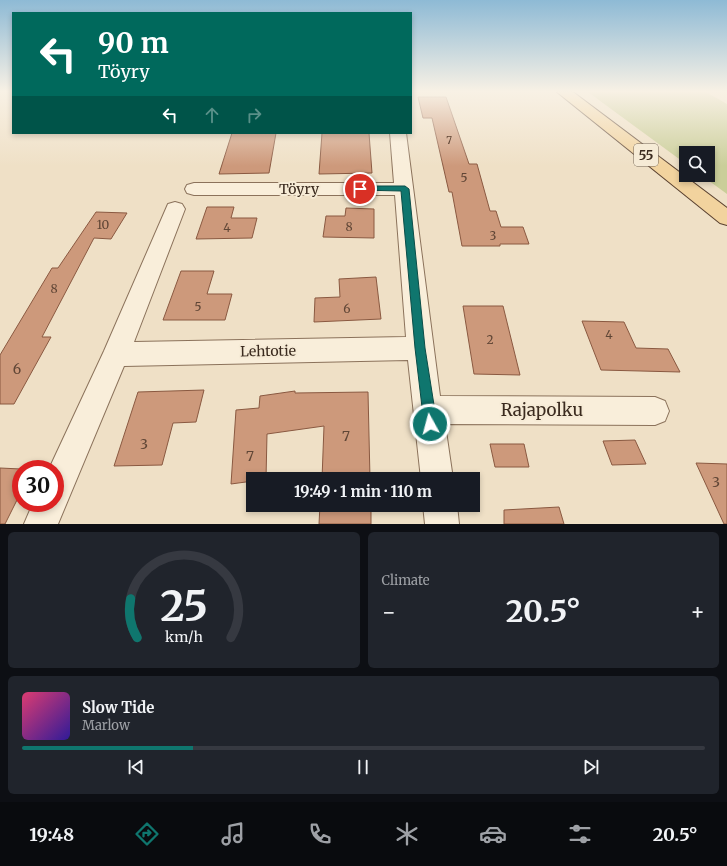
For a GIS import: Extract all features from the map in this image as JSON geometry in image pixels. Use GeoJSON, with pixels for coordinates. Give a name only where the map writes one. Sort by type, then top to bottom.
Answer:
{"type":"FeatureCollection","features":[{"type":"Feature","properties":{"kind":"main road","name":"55"},"geometry":{"type":"LineString","coordinates":[[596,116],[727,218]]}},
{"type":"Feature","properties":{"kind":"street"},"geometry":{"type":"LineString","coordinates":[[398,134],[405,189],[420,348],[436,472]]}},
{"type":"Feature","properties":{"kind":"street","name":"Töyry"},"geometry":{"type":"LineString","coordinates":[[194,189],[405,189]]}},
{"type":"Feature","properties":{"kind":"street"},"geometry":{"type":"LineString","coordinates":[[64,472],[116,354],[175,209]]}},
{"type":"Feature","properties":{"kind":"street","name":"Lehtotie"},"geometry":{"type":"LineString","coordinates":[[116,354],[420,348]]}},
{"type":"Feature","properties":{"kind":"street","name":"Rajapolku"},"geometry":{"type":"LineString","coordinates":[[429,410],[655,411]]}},
{"type":"Feature","properties":{"kind":"street"},"geometry":{"type":"LineString","coordinates":[[42,524],[47,512]]}},
{"type":"Feature","properties":{"kind":"street"},"geometry":{"type":"LineString","coordinates":[[441,512],[442,524]]}},
{"type":"Feature","properties":{"kind":"green space"},"geometry":{"type":"Polygon","coordinates":[[[621,116],[727,116],[727,194],[711,182],[715,182],[715,146],[679,146],[679,159],[621,116]]]}},
{"type":"Feature","properties":{"kind":"building"},"geometry":{"type":"Polygon","coordinates":[[[423,116],[453,116],[469,164],[477,164],[490,211],[496,211],[501,227],[523,227],[529,244],[462,246],[452,192],[449,192],[432,118],[423,118],[423,116]]]}},
{"type":"Feature","properties":{"kind":"building"},"geometry":{"type":"Polygon","coordinates":[[[232,134],[276,134],[269,173],[219,174],[232,134]]]}},
{"type":"Feature","properties":{"kind":"building"},"geometry":{"type":"Polygon","coordinates":[[[322,134],[369,134],[372,173],[319,174],[322,134]]]}},
{"type":"Feature","properties":{"kind":"building"},"geometry":{"type":"Polygon","coordinates":[[[207,207],[234,207],[231,218],[257,218],[252,238],[196,239],[207,207]]]}},
{"type":"Feature","properties":{"kind":"building"},"geometry":{"type":"Polygon","coordinates":[[[346,208],[374,209],[374,238],[323,237],[326,216],[345,216],[346,208]]]}},
{"type":"Feature","properties":{"kind":"building"},"geometry":{"type":"Polygon","coordinates":[[[96,212],[127,213],[111,239],[94,238],[42,337],[51,337],[14,404],[0,404],[0,355],[52,268],[58,268],[96,212]]]}},
{"type":"Feature","properties":{"kind":"building"},"geometry":{"type":"Polygon","coordinates":[[[181,271],[214,271],[207,294],[232,294],[225,320],[163,320],[181,271]]]}},
{"type":"Feature","properties":{"kind":"building"},"geometry":{"type":"Polygon","coordinates":[[[376,277],[381,319],[314,322],[315,298],[340,297],[339,279],[376,277]]]}},
{"type":"Feature","properties":{"kind":"building"},"geometry":{"type":"Polygon","coordinates":[[[463,306],[503,306],[520,375],[474,374],[463,306]]]}},
{"type":"Feature","properties":{"kind":"building"},"geometry":{"type":"Polygon","coordinates":[[[582,321],[624,322],[636,348],[668,349],[680,372],[601,370],[582,321]]]}},
{"type":"Feature","properties":{"kind":"building"},"geometry":{"type":"Polygon","coordinates":[[[204,390],[196,422],[173,423],[162,465],[114,466],[138,392],[204,390]]]}},
{"type":"Feature","properties":{"kind":"building"},"geometry":{"type":"Polygon","coordinates":[[[295,391],[295,393],[368,392],[370,472],[322,472],[324,426],[267,434],[266,472],[246,472],[246,482],[231,484],[236,410],[259,408],[260,396],[295,391]]]}},
{"type":"Feature","properties":{"kind":"building"},"geometry":{"type":"Polygon","coordinates":[[[635,440],[646,464],[612,465],[603,441],[635,440]]]}},
{"type":"Feature","properties":{"kind":"building"},"geometry":{"type":"Polygon","coordinates":[[[490,444],[524,444],[529,467],[495,467],[490,444]]]}},
{"type":"Feature","properties":{"kind":"building"},"geometry":{"type":"Polygon","coordinates":[[[696,463],[727,464],[727,524],[724,524],[696,463]]]}},
{"type":"Feature","properties":{"kind":"building"},"geometry":{"type":"Polygon","coordinates":[[[0,468],[12,469],[12,510],[5,524],[0,524],[0,468]]]}},
{"type":"Feature","properties":{"kind":"building"},"geometry":{"type":"Polygon","coordinates":[[[559,507],[564,524],[504,524],[504,510],[559,507]]]}},
{"type":"Feature","properties":{"kind":"building"},"geometry":{"type":"Polygon","coordinates":[[[320,512],[371,512],[371,524],[319,524],[320,512]]]}},
{"type":"Feature","properties":{"kind":"route"},"geometry":{"type":"LineString","coordinates":[[360,189],[405,189],[420,348],[430,424]]}}]}
